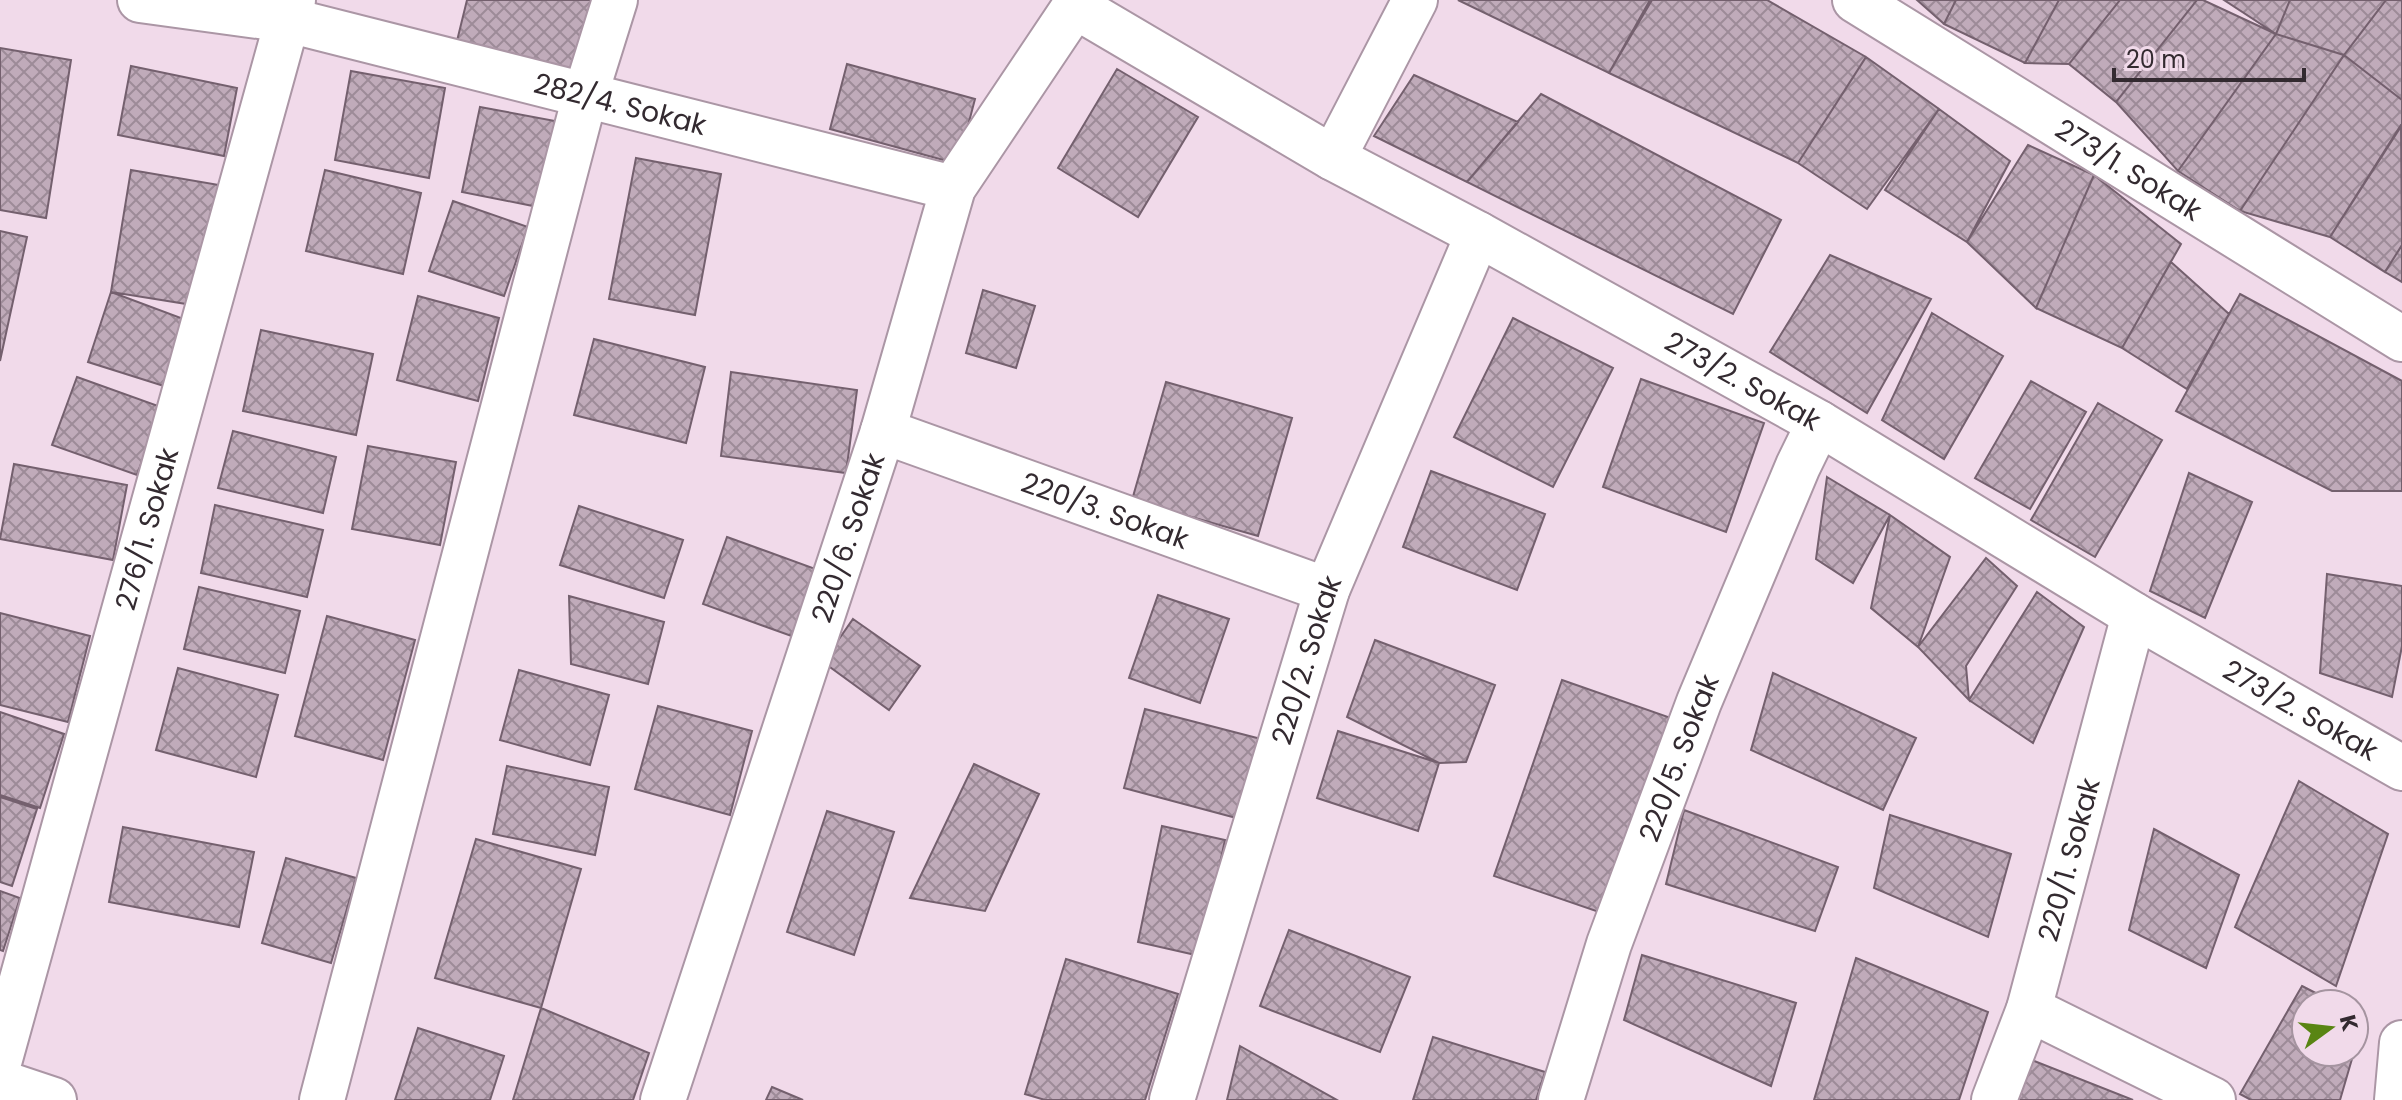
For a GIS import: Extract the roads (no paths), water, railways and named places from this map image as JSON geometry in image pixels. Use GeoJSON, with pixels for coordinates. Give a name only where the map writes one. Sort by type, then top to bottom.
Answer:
{"type":"FeatureCollection","features":[{"type":"Feature","properties":{"kind":"street","name":"282/4. Sokak"},"geometry":{"type":"LineString","coordinates":[[140,0],[290,10],[585,96],[953,188]]}},
{"type":"Feature","properties":{"kind":"street"},"geometry":{"type":"LineString","coordinates":[[322,1100],[585,96],[615,0]]}},
{"type":"Feature","properties":{"kind":"street"},"geometry":{"type":"LineString","coordinates":[[1333,158],[1415,0]]}},
{"type":"Feature","properties":{"kind":"street","name":"273/1. Sokak"},"geometry":{"type":"LineString","coordinates":[[1855,0],[2402,339]]}},
{"type":"Feature","properties":{"kind":"street","name":"273/2. Sokak"},"geometry":{"type":"LineString","coordinates":[[1077,3],[1333,158],[1478,234],[1819,423],[2134,615],[2402,768]]}},
{"type":"Feature","properties":{"kind":"street","name":"220/6. Sokak"},"geometry":{"type":"LineString","coordinates":[[663,1100],[883,431],[953,188],[1077,3]]}},
{"type":"Feature","properties":{"kind":"street","name":"276/1. Sokak"},"geometry":{"type":"LineString","coordinates":[[0,1059],[290,10]]}},
{"type":"Feature","properties":{"kind":"street","name":"220/2. Sokak"},"geometry":{"type":"LineString","coordinates":[[1172,1100],[1327,590],[1478,234]]}},
{"type":"Feature","properties":{"kind":"street","name":"220/5. Sokak"},"geometry":{"type":"LineString","coordinates":[[1561,1100],[1609,944],[1699,702],[1819,423]]}},
{"type":"Feature","properties":{"kind":"street","name":"220/3. Sokak"},"geometry":{"type":"LineString","coordinates":[[883,431],[1327,590]]}},
{"type":"Feature","properties":{"kind":"street","name":"220/1. Sokak"},"geometry":{"type":"LineString","coordinates":[[1994,1100],[2029,1009],[2134,615]]}},
{"type":"Feature","properties":{"kind":"street"},"geometry":{"type":"LineString","coordinates":[[2029,1009],[2213,1100]]}},
{"type":"Feature","properties":{"kind":"street"},"geometry":{"type":"LineString","coordinates":[[2397,1100],[2402,1043]]}},
{"type":"Feature","properties":{"kind":"street"},"geometry":{"type":"LineString","coordinates":[[0,1082],[54,1100]]}}]}
